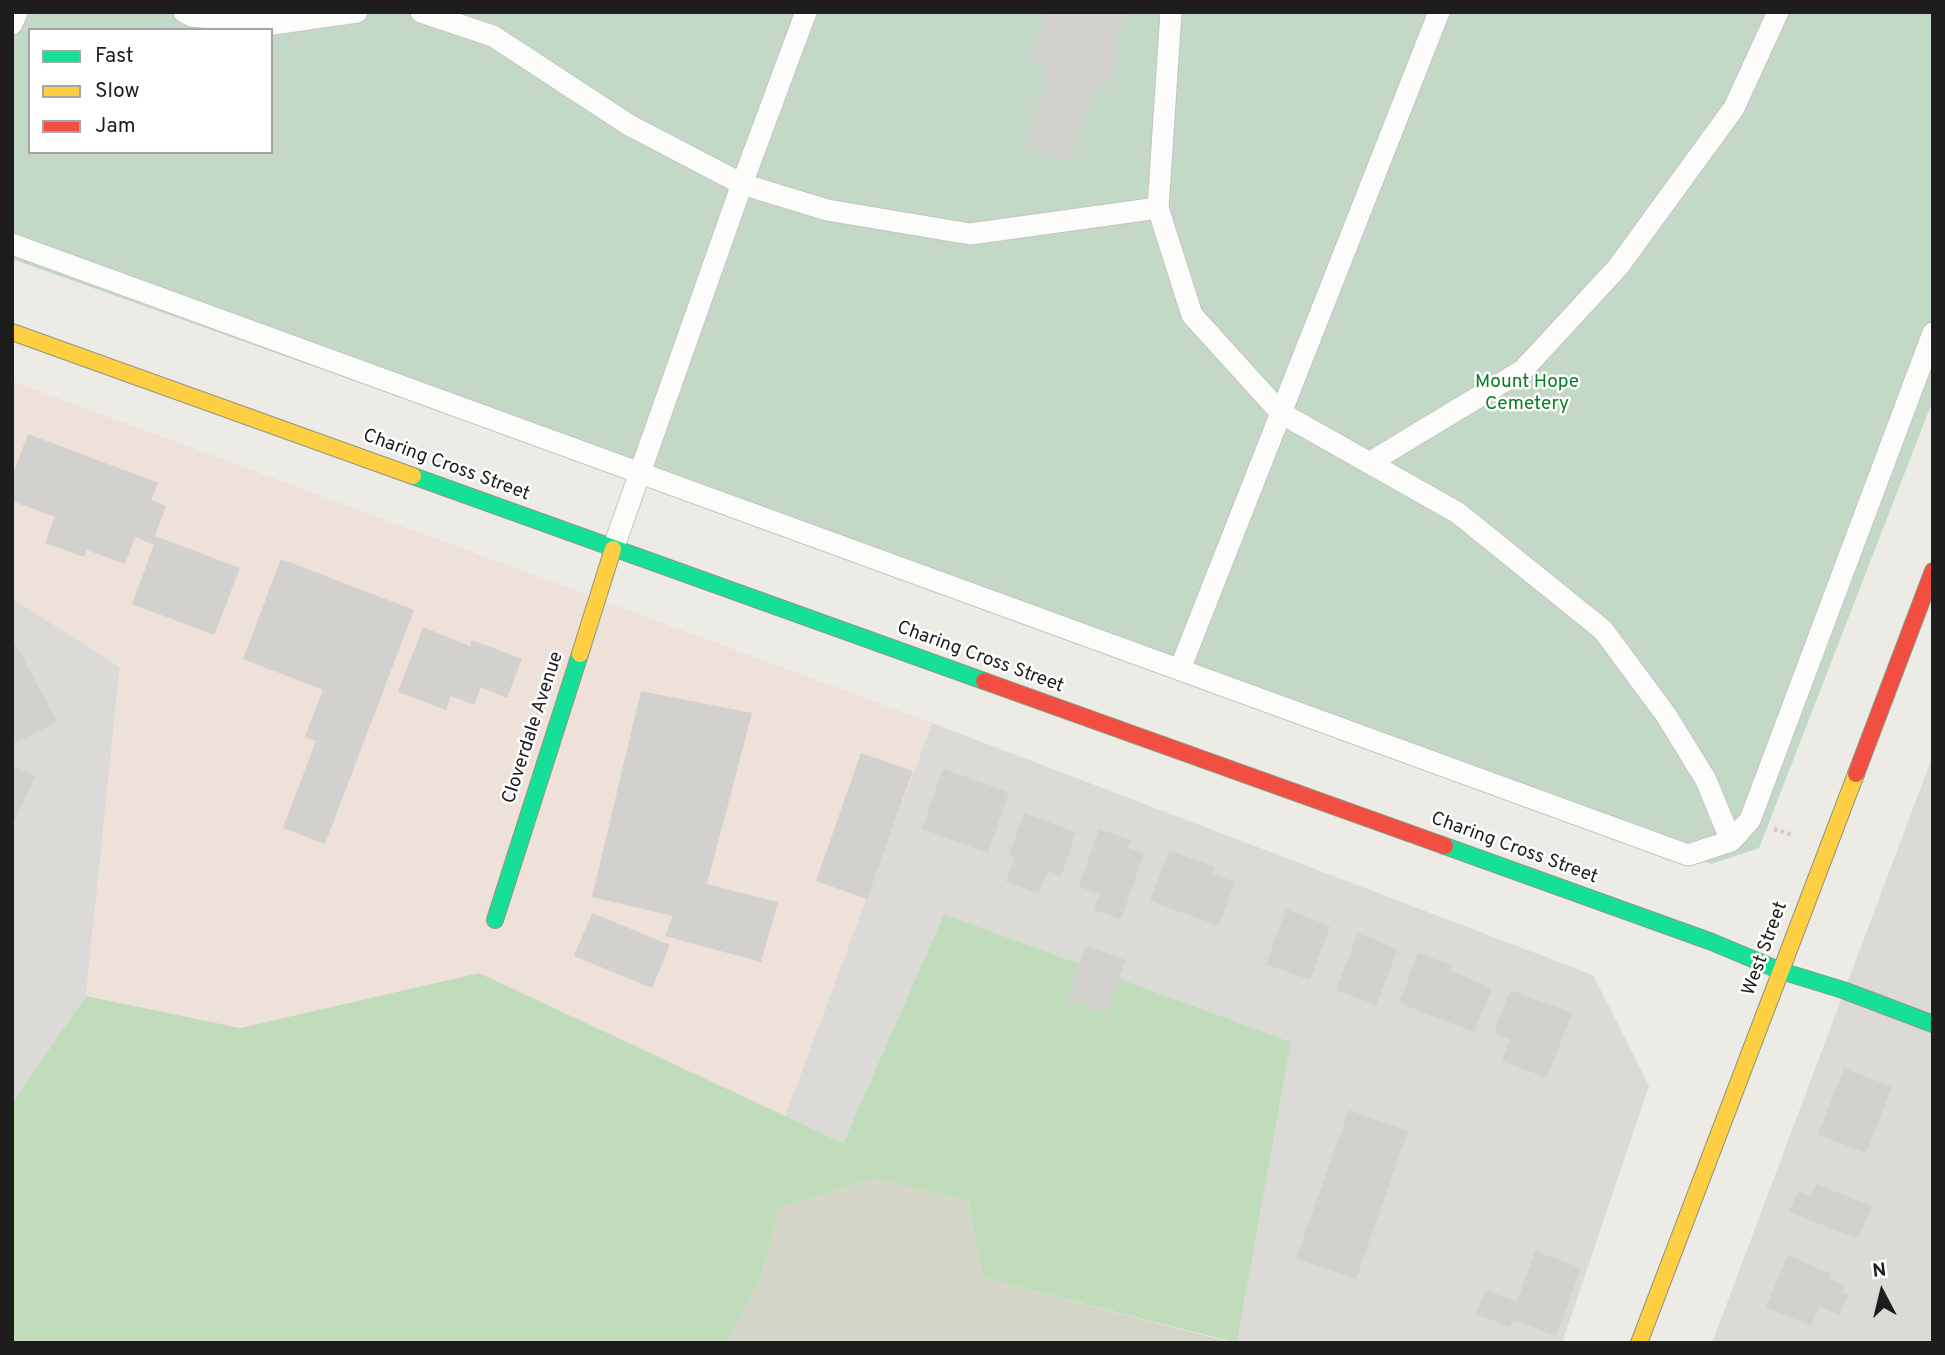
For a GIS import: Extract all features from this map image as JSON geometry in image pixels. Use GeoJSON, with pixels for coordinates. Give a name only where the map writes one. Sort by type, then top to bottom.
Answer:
{"type":"FeatureCollection","features":[{"type":"Feature","properties":{"kind":"main road","name":"Charing Cross Street"},"geometry":{"type":"LineString","coordinates":[[12,332],[1712,942],[1781,971],[1843,990],[1933,1024]]}},
{"type":"Feature","properties":{"kind":"main road","name":"Cloverdale Avenue"},"geometry":{"type":"LineString","coordinates":[[495,920],[613,549]]}},
{"type":"Feature","properties":{"kind":"main road","name":"West Street"},"geometry":{"type":"LineString","coordinates":[[1639,1343],[1933,570]]}},
{"type":"Feature","properties":{"kind":"lane"},"geometry":{"type":"LineString","coordinates":[[12,24],[17,12]]}},
{"type":"Feature","properties":{"kind":"lane"},"geometry":{"type":"LineString","coordinates":[[184,12],[192,16],[282,18],[357,12]]}},
{"type":"Feature","properties":{"kind":"lane"},"geometry":{"type":"LineString","coordinates":[[613,549],[806,12]]}},
{"type":"Feature","properties":{"kind":"lane"},"geometry":{"type":"LineString","coordinates":[[1171,12],[1158,208],[1192,315],[1281,413],[1458,513],[1603,630],[1666,715],[1700,769],[1731,841]]}},
{"type":"Feature","properties":{"kind":"lane"},"geometry":{"type":"LineString","coordinates":[[1180,669],[1439,12]]}},
{"type":"Feature","properties":{"kind":"lane"},"geometry":{"type":"LineString","coordinates":[[1369,463],[1523,370],[1618,267],[1734,108],[1778,12]]}},
{"type":"Feature","properties":{"kind":"lane"},"geometry":{"type":"LineString","coordinates":[[426,13],[493,36],[629,125],[742,184],[827,210],[970,234],[1158,208]]}},
{"type":"Feature","properties":{"kind":"lane"},"geometry":{"type":"LineString","coordinates":[[12,244],[1688,855],[1731,841],[1750,820],[1933,334]]}},
{"type":"Feature","properties":{"kind":"path"},"geometry":{"type":"LineString","coordinates":[[1750,820],[1828,847]]}},
{"type":"Feature","properties":{"kind":"shaded area"},"geometry":{"type":"Polygon","coordinates":[[[12,381],[932,723],[785,1116],[479,973],[240,1028],[86,996],[120,667],[12,598],[12,381]]]}},
{"type":"Feature","properties":{"kind":"shaded area"},"geometry":{"type":"Polygon","coordinates":[[[12,598],[120,667],[86,996],[12,1103],[12,598]]]}},
{"type":"Feature","properties":{"kind":"shaded area"},"geometry":{"type":"Polygon","coordinates":[[[932,723],[1593,975],[1649,1086],[1562,1343],[1237,1343],[1291,1042],[944,914],[843,1143],[785,1116],[932,723]]]}},
{"type":"Feature","properties":{"kind":"shaded area"},"geometry":{"type":"Polygon","coordinates":[[[1933,755],[1933,1343],[1712,1343],[1933,755]]]}},
{"type":"Feature","properties":{"kind":"shaded area"},"geometry":{"type":"Polygon","coordinates":[[[874,1179],[968,1201],[983,1278],[1234,1343],[727,1343],[762,1275],[779,1208],[874,1179]]]}},
{"type":"Feature","properties":{"kind":"green space","name":"Mount Hope Cemetery"},"geometry":{"type":"Polygon","coordinates":[[[12,12],[1933,12],[1933,400],[1759,848],[1711,864],[12,259],[12,12]]]}},
{"type":"Feature","properties":{"kind":"green space"},"geometry":{"type":"Polygon","coordinates":[[[944,914],[1291,1042],[1237,1343],[983,1278],[968,1201],[874,1179],[779,1208],[762,1275],[727,1343],[12,1343],[12,1103],[86,996],[240,1028],[479,973],[843,1143],[944,914]]]}},
{"type":"Feature","properties":{"kind":"building"},"geometry":{"type":"Polygon","coordinates":[[[1046,12],[1127,12],[1115,45],[1121,46],[1108,83],[1101,80],[1097,92],[1094,90],[1068,161],[1024,146],[1049,77],[1044,75],[1047,66],[1028,59],[1046,12]]]}},
{"type":"Feature","properties":{"kind":"building"},"geometry":{"type":"Polygon","coordinates":[[[28,434],[158,483],[151,500],[166,506],[155,536],[240,568],[214,635],[132,604],[154,545],[135,537],[125,564],[87,550],[84,557],[45,543],[55,517],[12,501],[12,477],[28,434]]]}},
{"type":"Feature","properties":{"kind":"building"},"geometry":{"type":"Polygon","coordinates":[[[281,559],[414,610],[325,844],[283,828],[316,741],[305,737],[323,690],[243,659],[281,559]]]}},
{"type":"Feature","properties":{"kind":"building"},"geometry":{"type":"Polygon","coordinates":[[[423,627],[470,646],[472,640],[522,659],[507,698],[481,687],[474,705],[451,696],[446,710],[398,692],[423,627]]]}},
{"type":"Feature","properties":{"kind":"building"},"geometry":{"type":"Polygon","coordinates":[[[12,637],[57,722],[12,745],[12,637]]]}},
{"type":"Feature","properties":{"kind":"building"},"geometry":{"type":"Polygon","coordinates":[[[641,691],[752,713],[707,884],[778,902],[761,962],[665,936],[673,916],[592,897],[641,691]]]}},
{"type":"Feature","properties":{"kind":"building"},"geometry":{"type":"Polygon","coordinates":[[[861,753],[913,771],[867,899],[816,881],[861,753]]]}},
{"type":"Feature","properties":{"kind":"building"},"geometry":{"type":"Polygon","coordinates":[[[12,765],[35,776],[12,827],[12,765]]]}},
{"type":"Feature","properties":{"kind":"building"},"geometry":{"type":"Polygon","coordinates":[[[943,769],[1009,792],[988,853],[922,829],[943,769]]]}},
{"type":"Feature","properties":{"kind":"building"},"geometry":{"type":"Polygon","coordinates":[[[1024,813],[1076,832],[1061,876],[1048,871],[1039,894],[1006,882],[1015,857],[1009,855],[1024,813]]]}},
{"type":"Feature","properties":{"kind":"building"},"geometry":{"type":"Polygon","coordinates":[[[1099,829],[1131,840],[1128,848],[1144,853],[1121,919],[1094,910],[1100,894],[1079,887],[1099,829]]]}},
{"type":"Feature","properties":{"kind":"building"},"geometry":{"type":"Polygon","coordinates":[[[1169,850],[1215,867],[1213,874],[1235,882],[1219,926],[1150,901],[1169,850]]]}},
{"type":"Feature","properties":{"kind":"building"},"geometry":{"type":"Polygon","coordinates":[[[1286,909],[1330,926],[1310,980],[1266,964],[1286,909]]]}},
{"type":"Feature","properties":{"kind":"building"},"geometry":{"type":"Polygon","coordinates":[[[592,913],[670,945],[652,988],[574,956],[592,913]]]}},
{"type":"Feature","properties":{"kind":"building"},"geometry":{"type":"Polygon","coordinates":[[[1358,933],[1398,949],[1376,1005],[1336,990],[1358,933]]]}},
{"type":"Feature","properties":{"kind":"building"},"geometry":{"type":"Polygon","coordinates":[[[1086,946],[1126,960],[1106,1014],[1067,1000],[1086,946]]]}},
{"type":"Feature","properties":{"kind":"building"},"geometry":{"type":"Polygon","coordinates":[[[1418,953],[1452,965],[1450,971],[1492,988],[1474,1032],[1399,1003],[1418,953]]]}},
{"type":"Feature","properties":{"kind":"building"},"geometry":{"type":"Polygon","coordinates":[[[1510,990],[1572,1013],[1547,1078],[1502,1061],[1510,1039],[1494,1033],[1510,990]]]}},
{"type":"Feature","properties":{"kind":"building"},"geometry":{"type":"Polygon","coordinates":[[[1844,1068],[1892,1087],[1866,1153],[1818,1135],[1844,1068]]]}},
{"type":"Feature","properties":{"kind":"building"},"geometry":{"type":"Polygon","coordinates":[[[1349,1110],[1408,1131],[1356,1279],[1296,1258],[1349,1110]]]}},
{"type":"Feature","properties":{"kind":"building"},"geometry":{"type":"Polygon","coordinates":[[[1816,1184],[1872,1206],[1858,1239],[1789,1212],[1798,1191],[1812,1196],[1816,1184]]]}},
{"type":"Feature","properties":{"kind":"building"},"geometry":{"type":"Polygon","coordinates":[[[1535,1251],[1581,1268],[1556,1336],[1513,1320],[1510,1327],[1476,1314],[1485,1290],[1517,1302],[1535,1251]]]}},
{"type":"Feature","properties":{"kind":"building"},"geometry":{"type":"Polygon","coordinates":[[[1788,1255],[1831,1274],[1829,1278],[1845,1285],[1842,1293],[1848,1295],[1840,1315],[1820,1306],[1811,1326],[1766,1307],[1788,1255]]]}},
{"type":"Feature","properties":{"kind":"traffic: fast"},"geometry":{"type":"LineString","coordinates":[[413,476],[984,681]]}},
{"type":"Feature","properties":{"kind":"traffic: fast"},"geometry":{"type":"LineString","coordinates":[[495,920],[580,654]]}},
{"type":"Feature","properties":{"kind":"traffic: fast"},"geometry":{"type":"LineString","coordinates":[[1445,846],[1712,942],[1781,971],[1843,990],[1933,1024]]}},
{"type":"Feature","properties":{"kind":"traffic: slow"},"geometry":{"type":"LineString","coordinates":[[12,332],[413,476]]}},
{"type":"Feature","properties":{"kind":"traffic: slow"},"geometry":{"type":"LineString","coordinates":[[580,654],[613,549]]}},
{"type":"Feature","properties":{"kind":"traffic: slow"},"geometry":{"type":"LineString","coordinates":[[1639,1343],[1856,774]]}},
{"type":"Feature","properties":{"kind":"traffic: jam"},"geometry":{"type":"LineString","coordinates":[[1856,774],[1933,571]]}},
{"type":"Feature","properties":{"kind":"traffic: jam"},"geometry":{"type":"LineString","coordinates":[[984,681],[1445,846]]}}]}
